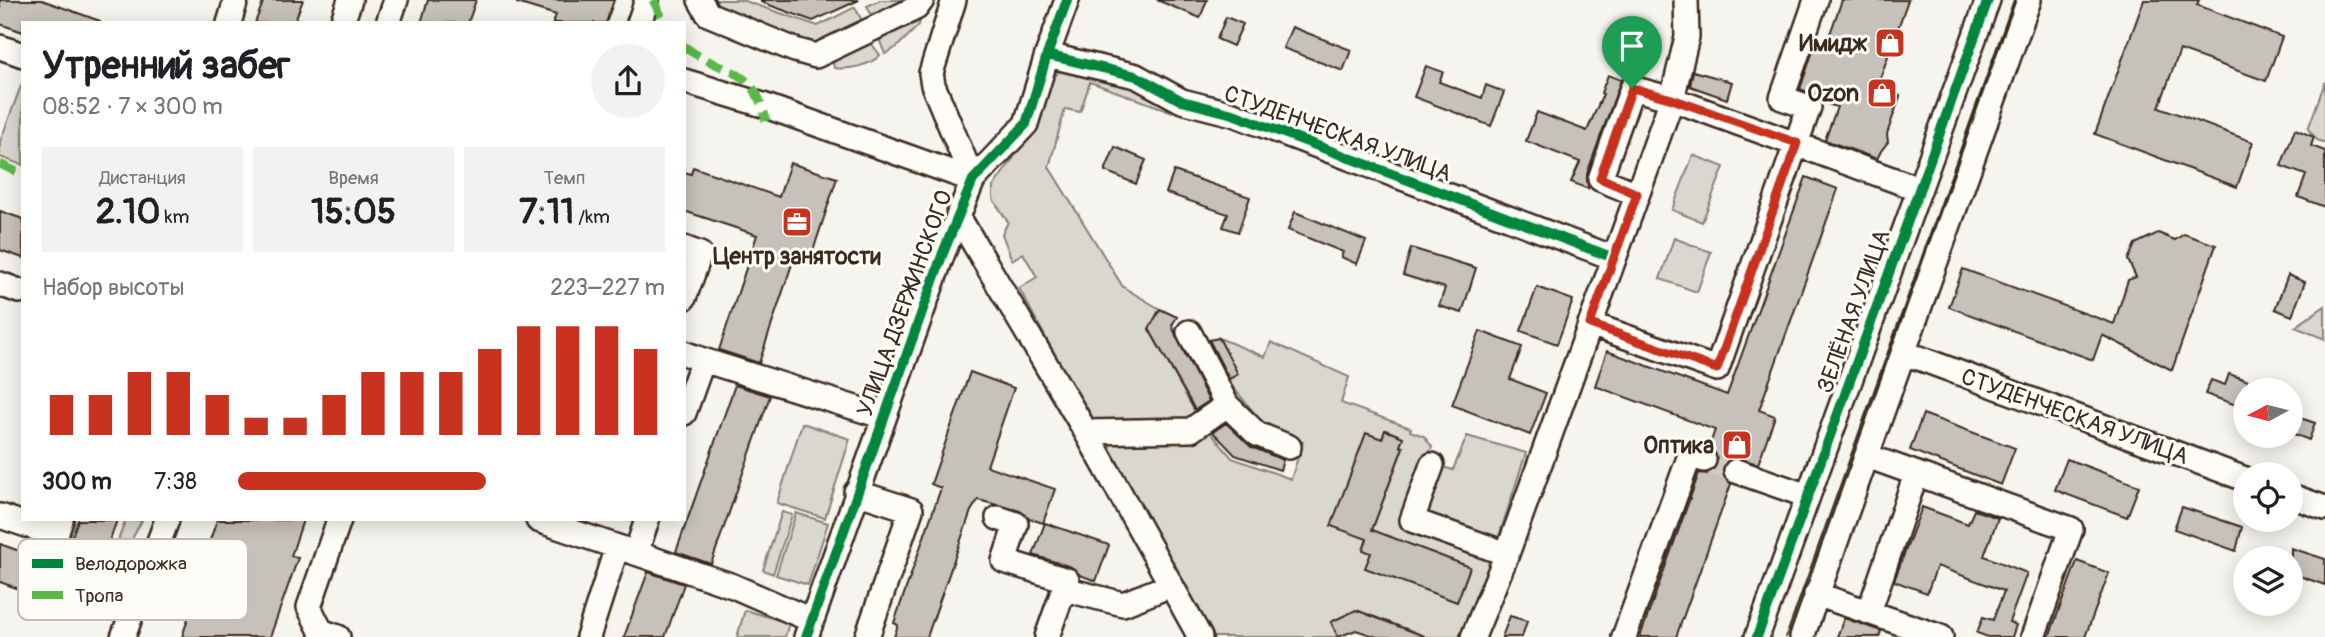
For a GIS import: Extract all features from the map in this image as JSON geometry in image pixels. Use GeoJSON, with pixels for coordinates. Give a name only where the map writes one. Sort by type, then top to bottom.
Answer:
{"type":"FeatureCollection","features":[{"type":"Feature","properties":{"kind":"street"},"geometry":{"type":"LineString","coordinates":[[230,21],[236,0]]}},
{"type":"Feature","properties":{"kind":"street"},"geometry":{"type":"LineString","coordinates":[[343,21],[350,0]]}},
{"type":"Feature","properties":{"kind":"street"},"geometry":{"type":"LineString","coordinates":[[389,21],[396,0]]}},
{"type":"Feature","properties":{"kind":"street"},"geometry":{"type":"LineString","coordinates":[[640,21],[647,0]]}},
{"type":"Feature","properties":{"kind":"street"},"geometry":{"type":"LineString","coordinates":[[699,0],[708,14],[816,56],[916,8],[922,0]]}},
{"type":"Feature","properties":{"kind":"street"},"geometry":{"type":"LineString","coordinates":[[954,0],[931,73],[933,85],[972,180]]}},
{"type":"Feature","properties":{"kind":"street","name":"УЛИЦА ДЗЕРЖИНСКОГО"},"geometry":{"type":"LineString","coordinates":[[808,629],[943,253],[972,180],[1026,124],[1046,55],[1067,0]]}},
{"type":"Feature","properties":{"kind":"street"},"geometry":{"type":"LineString","coordinates":[[1473,637],[1507,554],[1672,99],[1687,37],[1686,0]]}},
{"type":"Feature","properties":{"kind":"street"},"geometry":{"type":"LineString","coordinates":[[1590,324],[1717,369],[1810,107],[1782,98],[1816,0]]}},
{"type":"Feature","properties":{"kind":"street","name":"ЗЕЛЁНАЯ УЛИЦА"},"geometry":{"type":"LineString","coordinates":[[1757,637],[1988,0]]}},
{"type":"Feature","properties":{"kind":"street"},"geometry":{"type":"LineString","coordinates":[[1801,637],[2029,0]]}},
{"type":"Feature","properties":{"kind":"street"},"geometry":{"type":"LineString","coordinates":[[0,47],[21,54]]}},
{"type":"Feature","properties":{"kind":"street","name":"СТУДЕНЧЕСКАЯ УЛИЦА"},"geometry":{"type":"LineString","coordinates":[[1046,55],[1136,76],[1182,101],[1233,114],[1615,258]]}},
{"type":"Feature","properties":{"kind":"street"},"geometry":{"type":"LineString","coordinates":[[686,82],[763,105],[972,180]]}},
{"type":"Feature","properties":{"kind":"street"},"geometry":{"type":"LineString","coordinates":[[1637,194],[1600,178],[1632,88],[1672,99],[1919,189]]}},
{"type":"Feature","properties":{"kind":"street"},"geometry":{"type":"LineString","coordinates":[[959,218],[1086,432],[1200,637]]}},
{"type":"Feature","properties":{"kind":"street"},"geometry":{"type":"LineString","coordinates":[[686,249],[700,254],[686,292]]}},
{"type":"Feature","properties":{"kind":"street"},"geometry":{"type":"LineString","coordinates":[[1189,332],[1227,405],[1257,434],[1289,447]]}},
{"type":"Feature","properties":{"kind":"street","name":"СТУДЕНЧЕСКАЯ УЛИЦА"},"geometry":{"type":"LineString","coordinates":[[1904,355],[1919,358],[2233,475]]}},
{"type":"Feature","properties":{"kind":"street"},"geometry":{"type":"LineString","coordinates":[[686,402],[694,356],[884,418]]}},
{"type":"Feature","properties":{"kind":"street"},"geometry":{"type":"LineString","coordinates":[[1086,432],[1191,430],[1227,405]]}},
{"type":"Feature","properties":{"kind":"street"},"geometry":{"type":"LineString","coordinates":[[1624,637],[1690,454],[1704,460]]}},
{"type":"Feature","properties":{"kind":"street"},"geometry":{"type":"LineString","coordinates":[[1867,456],[2071,529],[2033,637]]}},
{"type":"Feature","properties":{"kind":"street"},"geometry":{"type":"LineString","coordinates":[[1432,465],[1412,520],[1507,554]]}},
{"type":"Feature","properties":{"kind":"street"},"geometry":{"type":"LineString","coordinates":[[1736,471],[1808,496]]}},
{"type":"Feature","properties":{"kind":"street"},"geometry":{"type":"LineString","coordinates":[[1869,612],[1916,474]]}},
{"type":"Feature","properties":{"kind":"street"},"geometry":{"type":"LineString","coordinates":[[856,492],[911,510],[867,637]]}},
{"type":"Feature","properties":{"kind":"street"},"geometry":{"type":"LineString","coordinates":[[2303,500],[2325,508]]}},
{"type":"Feature","properties":{"kind":"street"},"geometry":{"type":"LineString","coordinates":[[0,516],[56,535],[61,521]]}},
{"type":"Feature","properties":{"kind":"street"},"geometry":{"type":"LineString","coordinates":[[998,518],[1016,524],[1004,561],[1067,580],[1047,637]]}},
{"type":"Feature","properties":{"kind":"street"},"geometry":{"type":"LineString","coordinates":[[160,539],[167,521]]}},
{"type":"Feature","properties":{"kind":"street"},"geometry":{"type":"LineString","coordinates":[[338,637],[321,631],[309,607],[339,521]]}},
{"type":"Feature","properties":{"kind":"street"},"geometry":{"type":"LineString","coordinates":[[541,521],[733,586],[808,629]]}},
{"type":"Feature","properties":{"kind":"street"},"geometry":{"type":"LineString","coordinates":[[588,637],[626,550],[646,521]]}},
{"type":"Feature","properties":{"kind":"street"},"geometry":{"type":"LineString","coordinates":[[1064,589],[1123,604],[1171,585]]}},
{"type":"Feature","properties":{"kind":"street"},"geometry":{"type":"LineString","coordinates":[[1816,594],[1941,637]]}},
{"type":"Feature","properties":{"kind":"street"},"geometry":{"type":"LineString","coordinates":[[123,637],[129,620]]}},
{"type":"Feature","properties":{"kind":"shaded area"},"geometry":{"type":"Polygon","coordinates":[[[709,0],[742,0],[818,26],[855,7],[865,27],[815,46],[731,15],[709,0]]]}},
{"type":"Feature","properties":{"kind":"shaded area"},"geometry":{"type":"Polygon","coordinates":[[[880,0],[914,0],[875,22],[867,6],[880,0]]]}},
{"type":"Feature","properties":{"kind":"shaded area"},"geometry":{"type":"Polygon","coordinates":[[[920,21],[897,47],[885,54],[879,39],[920,21]]]}},
{"type":"Feature","properties":{"kind":"shaded area"},"geometry":{"type":"Polygon","coordinates":[[[871,43],[880,55],[876,59],[858,66],[834,68],[833,63],[838,59],[871,43]]]}},
{"type":"Feature","properties":{"kind":"shaded area"},"geometry":{"type":"Polygon","coordinates":[[[1060,69],[1083,69],[1154,92],[1170,111],[1090,82],[1080,112],[1065,109],[1049,167],[1123,287],[1160,309],[1149,329],[1199,419],[1232,458],[1291,479],[1303,442],[1261,421],[1227,380],[1237,374],[1219,338],[1265,357],[1271,342],[1349,377],[1341,403],[1411,428],[1410,431],[1424,436],[1432,447],[1407,521],[1489,557],[1488,571],[1462,637],[1419,637],[1417,633],[1356,610],[1331,622],[1338,637],[1214,637],[1091,422],[1019,288],[1037,277],[1023,253],[1012,260],[1002,234],[1008,222],[993,199],[993,187],[1040,120],[1048,88],[1060,69]],[[1386,430],[1367,539],[1371,553],[1366,568],[1457,602],[1470,567],[1372,530],[1403,448],[1400,446],[1403,437],[1386,430]]]}},
{"type":"Feature","properties":{"kind":"shaded area"},"geometry":{"type":"Polygon","coordinates":[[[2325,82],[2325,143],[2317,140],[2308,129],[2325,82]]]}},
{"type":"Feature","properties":{"kind":"shaded area"},"geometry":{"type":"Polygon","coordinates":[[[21,86],[21,164],[0,157],[0,142],[21,86]]]}},
{"type":"Feature","properties":{"kind":"shaded area"},"geometry":{"type":"Polygon","coordinates":[[[1693,155],[1724,167],[1702,222],[1672,210],[1693,155]]]}},
{"type":"Feature","properties":{"kind":"shaded area"},"geometry":{"type":"Polygon","coordinates":[[[1674,238],[1711,252],[1697,292],[1660,279],[1674,238]]]}},
{"type":"Feature","properties":{"kind":"shaded area"},"geometry":{"type":"Polygon","coordinates":[[[2325,306],[2325,339],[2295,327],[2325,306]]]}},
{"type":"Feature","properties":{"kind":"shaded area"},"geometry":{"type":"Polygon","coordinates":[[[802,423],[850,439],[825,518],[777,503],[802,423]]]}},
{"type":"Feature","properties":{"kind":"shaded area"},"geometry":{"type":"Polygon","coordinates":[[[1467,436],[1526,453],[1497,542],[1427,516],[1424,508],[1438,469],[1443,467],[1453,470],[1467,436]]]}},
{"type":"Feature","properties":{"kind":"shaded area"},"geometry":{"type":"Polygon","coordinates":[[[782,512],[792,515],[773,574],[763,570],[782,512]]]}},
{"type":"Feature","properties":{"kind":"shaded area"},"geometry":{"type":"Polygon","coordinates":[[[796,513],[828,523],[808,585],[776,575],[796,513]]]}},
{"type":"Feature","properties":{"kind":"shaded area"},"geometry":{"type":"Polygon","coordinates":[[[126,521],[141,521],[132,539],[118,539],[126,521]]]}},
{"type":"Feature","properties":{"kind":"shaded area"},"geometry":{"type":"Polygon","coordinates":[[[745,610],[789,623],[785,637],[737,637],[745,610]]]}},
{"type":"Feature","properties":{"kind":"building"},"geometry":{"type":"Polygon","coordinates":[[[0,0],[42,0],[100,21],[21,21],[21,31],[0,24],[0,0]]]}},
{"type":"Feature","properties":{"kind":"building"},"geometry":{"type":"Polygon","coordinates":[[[264,0],[303,0],[295,21],[256,21],[264,0]]]}},
{"type":"Feature","properties":{"kind":"building"},"geometry":{"type":"Polygon","coordinates":[[[428,0],[476,0],[469,21],[422,21],[428,0]]]}},
{"type":"Feature","properties":{"kind":"building"},"geometry":{"type":"Polygon","coordinates":[[[518,0],[614,0],[607,21],[554,21],[556,15],[517,3],[518,0]]]}},
{"type":"Feature","properties":{"kind":"building"},"geometry":{"type":"Polygon","coordinates":[[[761,0],[859,0],[813,21],[761,0]]]}},
{"type":"Feature","properties":{"kind":"building"},"geometry":{"type":"Polygon","coordinates":[[[1157,0],[1207,0],[1200,18],[1157,0]]]}},
{"type":"Feature","properties":{"kind":"building"},"geometry":{"type":"Polygon","coordinates":[[[1842,0],[1908,0],[1877,87],[1900,96],[1887,134],[1888,142],[1877,159],[1825,140],[1837,107],[1821,102],[1813,94],[1800,89],[1816,42],[1826,45],[1842,0]]]}},
{"type":"Feature","properties":{"kind":"building"},"geometry":{"type":"Polygon","coordinates":[[[2144,0],[2199,0],[2197,5],[2282,37],[2266,81],[2180,50],[2159,107],[2253,142],[2237,187],[2095,134],[2144,0]]]}},
{"type":"Feature","properties":{"kind":"building"},"geometry":{"type":"Polygon","coordinates":[[[1226,17],[1243,24],[1233,46],[1217,39],[1226,17]]]}},
{"type":"Feature","properties":{"kind":"building"},"geometry":{"type":"Polygon","coordinates":[[[1292,27],[1351,50],[1343,71],[1283,48],[1292,27]]]}},
{"type":"Feature","properties":{"kind":"building"},"geometry":{"type":"Polygon","coordinates":[[[1426,66],[1443,72],[1439,82],[1482,98],[1486,85],[1504,92],[1491,126],[1414,97],[1426,66]]]}},
{"type":"Feature","properties":{"kind":"building"},"geometry":{"type":"Polygon","coordinates":[[[1693,71],[1732,82],[1727,99],[1690,86],[1693,71]]]}},
{"type":"Feature","properties":{"kind":"building"},"geometry":{"type":"Polygon","coordinates":[[[1608,75],[1621,80],[1587,174],[1588,189],[1571,182],[1580,162],[1526,141],[1537,112],[1587,131],[1608,75]]]}},
{"type":"Feature","properties":{"kind":"building"},"geometry":{"type":"Polygon","coordinates":[[[2295,129],[2314,137],[2311,146],[2325,151],[2325,207],[2298,197],[2306,175],[2281,166],[2295,129]]]}},
{"type":"Feature","properties":{"kind":"building"},"geometry":{"type":"Polygon","coordinates":[[[1115,147],[1146,160],[1136,184],[1105,171],[1115,147]]]}},
{"type":"Feature","properties":{"kind":"building"},"geometry":{"type":"Polygon","coordinates":[[[790,163],[837,178],[812,254],[797,249],[759,363],[719,350],[757,235],[686,212],[686,173],[691,174],[693,167],[779,197],[790,163]]]}},
{"type":"Feature","properties":{"kind":"building"},"geometry":{"type":"Polygon","coordinates":[[[1174,171],[1250,197],[1238,232],[1223,227],[1228,214],[1166,193],[1174,171]]]}},
{"type":"Feature","properties":{"kind":"building"},"geometry":{"type":"Polygon","coordinates":[[[1806,177],[1838,189],[1759,410],[1775,416],[1758,464],[1734,457],[1727,460],[1723,466],[1722,474],[1731,484],[1676,637],[1640,637],[1699,473],[1707,474],[1717,465],[1718,457],[1709,447],[1715,430],[1595,386],[1607,351],[1727,395],[1806,177]]]}},
{"type":"Feature","properties":{"kind":"building"},"geometry":{"type":"Polygon","coordinates":[[[0,211],[21,218],[21,257],[0,250],[0,211]]]}},
{"type":"Feature","properties":{"kind":"building"},"geometry":{"type":"Polygon","coordinates":[[[1295,212],[1366,241],[1357,264],[1341,257],[1343,252],[1288,230],[1295,212]]]}},
{"type":"Feature","properties":{"kind":"building"},"geometry":{"type":"Polygon","coordinates":[[[2158,233],[2175,240],[2184,234],[2216,245],[2172,370],[2102,335],[2093,360],[1949,307],[1963,269],[2114,324],[2128,280],[2136,277],[2128,260],[2135,244],[2158,233]]]}},
{"type":"Feature","properties":{"kind":"building"},"geometry":{"type":"Polygon","coordinates":[[[1411,248],[1476,268],[1462,313],[1439,306],[1445,288],[1403,275],[1411,248]]]}},
{"type":"Feature","properties":{"kind":"building"},"geometry":{"type":"Polygon","coordinates":[[[2288,275],[2305,282],[2292,316],[2275,309],[2288,275]]]}},
{"type":"Feature","properties":{"kind":"building"},"geometry":{"type":"Polygon","coordinates":[[[1537,287],[1573,300],[1557,344],[1521,331],[1537,287]]]}},
{"type":"Feature","properties":{"kind":"building"},"geometry":{"type":"Polygon","coordinates":[[[1160,309],[1177,317],[1172,325],[1209,401],[1195,410],[1149,329],[1160,309]]]}},
{"type":"Feature","properties":{"kind":"building"},"geometry":{"type":"Polygon","coordinates":[[[1480,331],[1522,347],[1510,379],[1546,393],[1530,435],[1452,405],[1480,331]]]}},
{"type":"Feature","properties":{"kind":"building"},"geometry":{"type":"Polygon","coordinates":[[[1219,338],[1238,374],[1229,379],[1209,340],[1219,338]]]}},
{"type":"Feature","properties":{"kind":"building"},"geometry":{"type":"Polygon","coordinates":[[[970,372],[1014,388],[987,466],[1055,489],[1043,523],[1028,518],[1020,511],[978,500],[971,511],[927,637],[894,637],[898,625],[894,623],[941,488],[931,484],[970,372]]]}},
{"type":"Feature","properties":{"kind":"building"},"geometry":{"type":"Polygon","coordinates":[[[2229,374],[2240,378],[2233,378],[2233,404],[2205,394],[2211,380],[2225,385],[2229,374]]]}},
{"type":"Feature","properties":{"kind":"building"},"geometry":{"type":"Polygon","coordinates":[[[735,385],[770,396],[711,564],[676,552],[735,385]]]}},
{"type":"Feature","properties":{"kind":"building"},"geometry":{"type":"Polygon","coordinates":[[[1923,414],[2015,448],[2001,485],[1910,450],[1923,414]]]}},
{"type":"Feature","properties":{"kind":"building"},"geometry":{"type":"Polygon","coordinates":[[[2303,419],[2315,423],[2309,440],[2303,438],[2303,419]]]}},
{"type":"Feature","properties":{"kind":"building"},"geometry":{"type":"Polygon","coordinates":[[[1226,423],[1251,447],[1283,460],[1280,470],[1235,455],[1213,432],[1226,423]]]}},
{"type":"Feature","properties":{"kind":"building"},"geometry":{"type":"Polygon","coordinates":[[[1385,430],[1403,437],[1400,446],[1403,447],[1372,530],[1470,567],[1457,602],[1365,568],[1371,553],[1363,550],[1367,539],[1331,526],[1366,433],[1382,439],[1385,430]]]}},
{"type":"Feature","properties":{"kind":"building"},"geometry":{"type":"Polygon","coordinates":[[[2067,459],[2139,486],[2127,517],[2055,490],[2067,459]]]}},
{"type":"Feature","properties":{"kind":"building"},"geometry":{"type":"Polygon","coordinates":[[[1922,507],[1968,524],[1974,510],[1998,518],[1984,556],[2027,573],[2009,622],[2016,625],[2012,637],[1988,637],[1977,633],[1983,617],[1993,620],[2004,591],[1937,566],[1927,593],[1894,581],[1922,507]]]}},
{"type":"Feature","properties":{"kind":"building"},"geometry":{"type":"Polygon","coordinates":[[[2182,507],[2233,524],[2233,532],[2241,532],[2237,546],[2233,546],[2233,550],[2174,529],[2182,507]]]}},
{"type":"Feature","properties":{"kind":"building"},"geometry":{"type":"Polygon","coordinates":[[[78,521],[117,521],[110,539],[71,539],[78,521]]]}},
{"type":"Feature","properties":{"kind":"building"},"geometry":{"type":"Polygon","coordinates":[[[217,521],[303,521],[291,556],[298,558],[270,637],[182,637],[188,620],[248,620],[248,539],[210,539],[217,521]]]}},
{"type":"Feature","properties":{"kind":"building"},"geometry":{"type":"Polygon","coordinates":[[[1045,523],[1109,545],[1096,581],[1080,575],[1071,567],[1033,555],[1045,523]]]}},
{"type":"Feature","properties":{"kind":"building"},"geometry":{"type":"Polygon","coordinates":[[[0,544],[18,550],[18,589],[0,582],[0,544]]]}},
{"type":"Feature","properties":{"kind":"building"},"geometry":{"type":"Polygon","coordinates":[[[2303,552],[2325,559],[2325,585],[2303,577],[2303,552]]]}},
{"type":"Feature","properties":{"kind":"building"},"geometry":{"type":"Polygon","coordinates":[[[2077,561],[2109,573],[2085,637],[2049,637],[2077,561]]]}},
{"type":"Feature","properties":{"kind":"building"},"geometry":{"type":"Polygon","coordinates":[[[648,572],[684,584],[665,637],[624,637],[648,572]]]}},
{"type":"Feature","properties":{"kind":"building"},"geometry":{"type":"Polygon","coordinates":[[[1356,610],[1424,637],[1377,637],[1356,630],[1338,637],[1331,622],[1356,610]]]}},
{"type":"Feature","properties":{"kind":"building"},"geometry":{"type":"Polygon","coordinates":[[[1510,616],[1527,621],[1522,637],[1502,637],[1510,616]]]}},
{"type":"Feature","properties":{"kind":"building"},"geometry":{"type":"Polygon","coordinates":[[[1844,618],[1881,631],[1879,637],[1837,637],[1844,618]]]}},
{"type":"Feature","properties":{"kind":"tunnel"},"geometry":{"type":"LineString","coordinates":[[1704,460],[1736,471]]}},
{"type":"Feature","properties":{"kind":"tram line"},"geometry":{"type":"LineString","coordinates":[[1786,637],[2014,0]]}},
{"type":"Feature","properties":{"kind":"marked path"},"geometry":{"type":"LineString","coordinates":[[653,0],[664,21]]}},
{"type":"Feature","properties":{"kind":"marked path"},"geometry":{"type":"LineString","coordinates":[[686,47],[744,79],[753,88],[766,121]]}},
{"type":"Feature","properties":{"kind":"marked path"},"geometry":{"type":"LineString","coordinates":[[0,164],[21,174]]}},
{"type":"Feature","properties":{"kind":"cycle path"},"geometry":{"type":"LineString","coordinates":[[806,637],[943,253],[973,180],[1026,124],[1067,0]]}},
{"type":"Feature","properties":{"kind":"cycle path"},"geometry":{"type":"LineString","coordinates":[[1757,637],[1988,0]]}},
{"type":"Feature","properties":{"kind":"cycle path"},"geometry":{"type":"LineString","coordinates":[[1047,55],[1136,76],[1182,101],[1233,114],[1614,258]]}},
{"type":"Feature","properties":{"kind":"place","name":"Имидж"},"geometry":{"type":"Point","coordinates":[1890,43]}},
{"type":"Feature","properties":{"kind":"place","name":"Ozon"},"geometry":{"type":"Point","coordinates":[1882,93]}},
{"type":"Feature","properties":{"kind":"place","name":"Центр занятости"},"geometry":{"type":"Point","coordinates":[797,222]}},
{"type":"Feature","properties":{"kind":"place","name":"Оптика"},"geometry":{"type":"Point","coordinates":[1737,445]}},
{"type":"Feature","properties":{"kind":"route"},"geometry":{"type":"LineString","coordinates":[[1632,88],[1672,99],[1797,143],[1717,369],[1590,324],[1637,194],[1600,178],[1632,88]]}}]}
